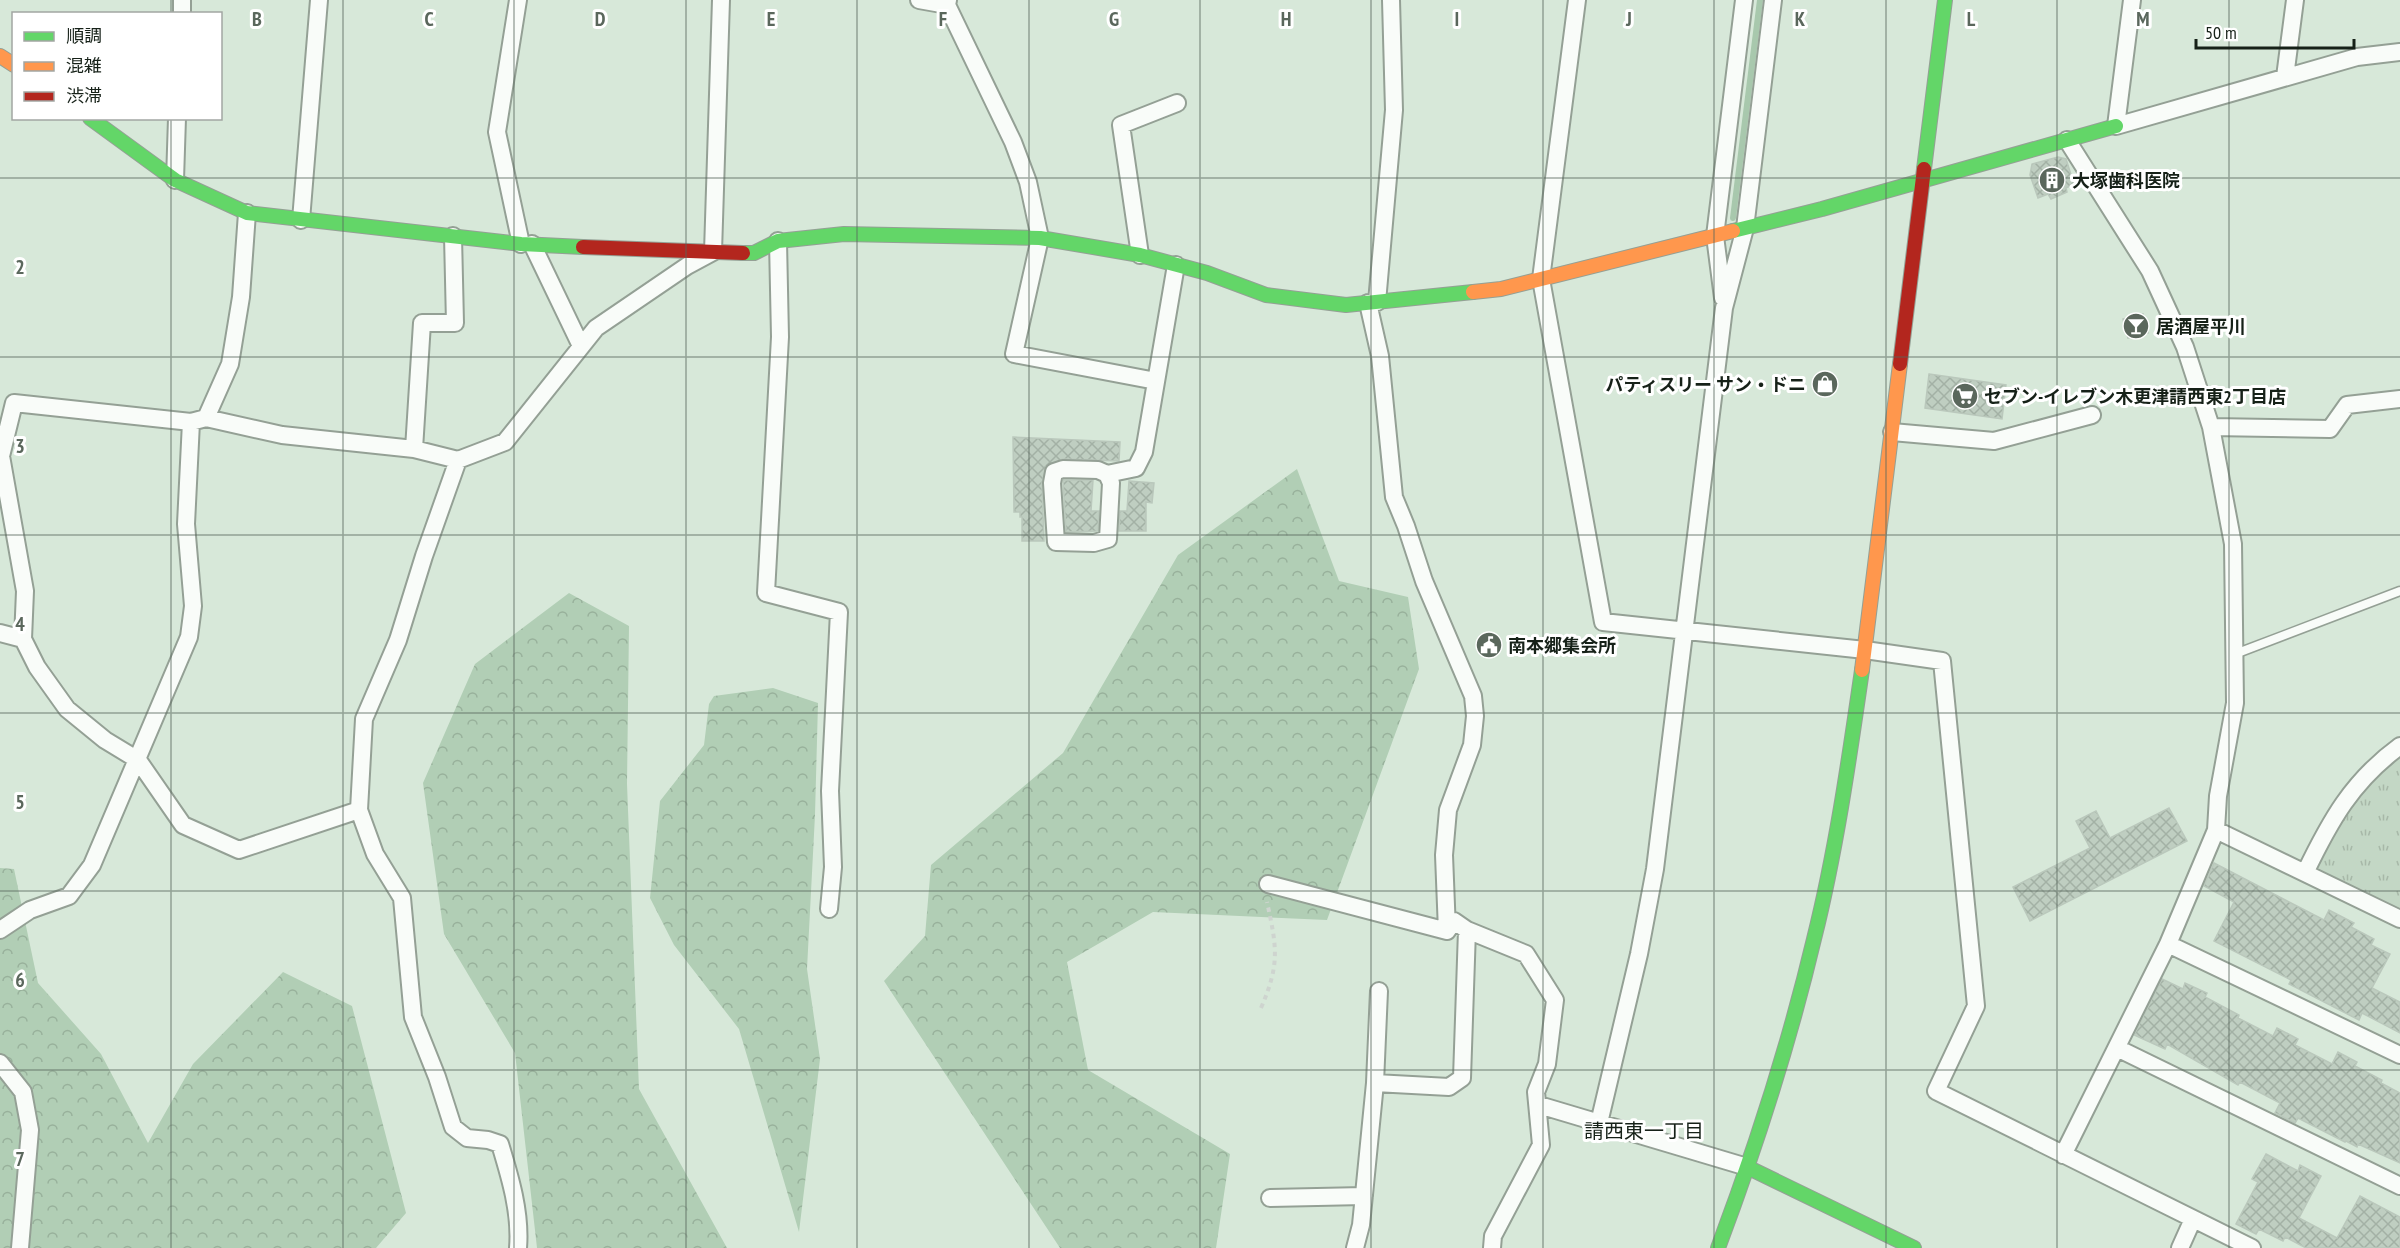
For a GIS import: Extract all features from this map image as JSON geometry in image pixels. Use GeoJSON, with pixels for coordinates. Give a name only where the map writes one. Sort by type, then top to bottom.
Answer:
{"type":"FeatureCollection","features":[{"type":"Feature","properties":{"kind":"street"},"geometry":{"type":"LineString","coordinates":[[301,220],[319,0]]}},
{"type":"Feature","properties":{"kind":"street"},"geometry":{"type":"LineString","coordinates":[[518,0],[497,132],[526,244],[581,346]]}},
{"type":"Feature","properties":{"kind":"street"},"geometry":{"type":"LineString","coordinates":[[713,252],[721,0]]}},
{"type":"Feature","properties":{"kind":"street"},"geometry":{"type":"LineString","coordinates":[[919,0],[948,2],[1013,142],[1028,182],[1041,238],[1014,354],[1156,381]]}},
{"type":"Feature","properties":{"kind":"street"},"geometry":{"type":"LineString","coordinates":[[1391,0],[1394,110],[1372,303],[1380,356],[1394,497],[1424,581],[1473,696],[1475,716],[1472,745],[1448,810],[1444,855],[1447,931]]}},
{"type":"Feature","properties":{"kind":"street"},"geometry":{"type":"LineString","coordinates":[[1577,0],[1541,279],[1603,622],[1865,650],[1942,661],[1976,1006],[1936,1091],[2252,1248]]}},
{"type":"Feature","properties":{"kind":"street"},"geometry":{"type":"LineString","coordinates":[[1724,308],[1715,236],[1744,0]]}},
{"type":"Feature","properties":{"kind":"street"},"geometry":{"type":"LineString","coordinates":[[1599,1123],[1639,954],[1655,868],[1724,308],[1745,228],[1773,0]]}},
{"type":"Feature","properties":{"kind":"street"},"geometry":{"type":"LineString","coordinates":[[1718,1248],[1748,1167],[1788,1040],[1815,936],[1843,789],[1865,650],[1945,0]]}},
{"type":"Feature","properties":{"kind":"street"},"geometry":{"type":"LineString","coordinates":[[2116,126],[2132,0]]}},
{"type":"Feature","properties":{"kind":"street"},"geometry":{"type":"LineString","coordinates":[[2285,77],[2295,0]]}},
{"type":"Feature","properties":{"kind":"street"},"geometry":{"type":"LineString","coordinates":[[93,120],[175,180],[247,213],[526,244],[713,252],[754,253],[778,241],[844,234],[1041,238],[1140,255],[1207,273],[1266,295],[1346,305],[1501,289],[1715,236],[1923,180],[2357,57],[2400,52]]}},
{"type":"Feature","properties":{"kind":"street"},"geometry":{"type":"LineString","coordinates":[[1140,255],[1120,125],[1177,103]]}},
{"type":"Feature","properties":{"kind":"street"},"geometry":{"type":"LineString","coordinates":[[175,180],[177,120]]}},
{"type":"Feature","properties":{"kind":"street"},"geometry":{"type":"LineString","coordinates":[[2064,1155],[2168,944],[2216,830],[2218,796],[2235,703],[2233,544],[2211,427],[2185,347],[2150,271],[2067,140]]}},
{"type":"Feature","properties":{"kind":"street"},"geometry":{"type":"LineString","coordinates":[[0,930],[30,910],[69,896],[92,865],[189,637],[194,606],[186,524],[198,420],[230,364],[241,297],[247,213]]}},
{"type":"Feature","properties":{"kind":"street"},"geometry":{"type":"LineString","coordinates":[[414,449],[422,322],[455,322],[453,236]]}},
{"type":"Feature","properties":{"kind":"street"},"geometry":{"type":"LineString","coordinates":[[778,241],[780,337],[765,593],[839,612],[830,791],[833,867],[829,909]]}},
{"type":"Feature","properties":{"kind":"street"},"geometry":{"type":"LineString","coordinates":[[359,810],[239,850],[183,825],[138,760],[105,740],[67,709],[37,667],[23,639],[25,591],[1,456],[14,403],[198,420],[282,435],[414,449],[458,460],[505,442],[596,328],[713,252]]}},
{"type":"Feature","properties":{"kind":"street"},"geometry":{"type":"LineString","coordinates":[[1107,474],[1111,483],[1108,539],[1094,543],[1056,542],[1052,483],[1054,472],[1063,469],[1098,470],[1107,474],[1136,468],[1144,452],[1176,265]]}},
{"type":"Feature","properties":{"kind":"street"},"geometry":{"type":"LineString","coordinates":[[2211,427],[2330,429],[2347,405],[2400,399]]}},
{"type":"Feature","properties":{"kind":"street"},"geometry":{"type":"LineString","coordinates":[[1892,432],[1994,441],[2092,415]]}},
{"type":"Feature","properties":{"kind":"street"},"geometry":{"type":"LineString","coordinates":[[458,460],[424,556],[398,640],[364,719],[359,810],[375,854],[402,898],[413,1017],[437,1077],[453,1127],[467,1138],[500,1144],[513,1188],[519,1236],[518,1248]]}},
{"type":"Feature","properties":{"kind":"street"},"geometry":{"type":"LineString","coordinates":[[0,633],[23,639]]}},
{"type":"Feature","properties":{"kind":"street"},"geometry":{"type":"LineString","coordinates":[[2305,873],[2341,805],[2380,762],[2400,746]]}},
{"type":"Feature","properties":{"kind":"street"},"geometry":{"type":"LineString","coordinates":[[2216,830],[2400,919]]}},
{"type":"Feature","properties":{"kind":"street"},"geometry":{"type":"LineString","coordinates":[[1268,884],[1447,931]]}},
{"type":"Feature","properties":{"kind":"street"},"geometry":{"type":"LineString","coordinates":[[1447,931],[1454,921],[1467,930],[1526,954],[1556,1000],[1546,1064],[1536,1092],[1539,1106],[1540,1145],[1493,1236],[1492,1248]]}},
{"type":"Feature","properties":{"kind":"street"},"geometry":{"type":"LineString","coordinates":[[1375,1083],[1449,1087],[1462,1078],[1467,930]]}},
{"type":"Feature","properties":{"kind":"street"},"geometry":{"type":"LineString","coordinates":[[2168,944],[2400,1055]]}},
{"type":"Feature","properties":{"kind":"street"},"geometry":{"type":"LineString","coordinates":[[1355,1248],[1361,1225],[1375,1083],[1379,991]]}},
{"type":"Feature","properties":{"kind":"street"},"geometry":{"type":"LineString","coordinates":[[2117,1048],[2400,1186]]}},
{"type":"Feature","properties":{"kind":"street"},"geometry":{"type":"LineString","coordinates":[[0,1063],[23,1092],[30,1130],[20,1248]]}},
{"type":"Feature","properties":{"kind":"street"},"geometry":{"type":"LineString","coordinates":[[1539,1106],[1748,1167],[1914,1248]]}},
{"type":"Feature","properties":{"kind":"street"},"geometry":{"type":"LineString","coordinates":[[1270,1198],[1364,1196]]}},
{"type":"Feature","properties":{"kind":"street"},"geometry":{"type":"LineString","coordinates":[[2180,1248],[2193,1219]]}},
{"type":"Feature","properties":{"kind":"lane"},"geometry":{"type":"LineString","coordinates":[[2235,654],[2400,591]]}},
{"type":"Feature","properties":{"kind":"path"},"geometry":{"type":"LineString","coordinates":[[1261,1008],[1276,966],[1276,941],[1267,899],[1268,884]]}},
{"type":"Feature","properties":{"kind":"green space"},"geometry":{"type":"Polygon","coordinates":[[[1297,469],[1339,581],[1408,597],[1419,669],[1327,920],[1153,912],[1067,962],[1088,1070],[1230,1154],[1216,1248],[1060,1248],[884,981],[925,936],[931,865],[1063,753],[1178,555],[1297,469]]]}},
{"type":"Feature","properties":{"kind":"green space"},"geometry":{"type":"Polygon","coordinates":[[[569,593],[629,626],[627,784],[639,1089],[727,1248],[537,1248],[515,1053],[444,934],[423,783],[475,664],[569,593]]]}},
{"type":"Feature","properties":{"kind":"green space"},"geometry":{"type":"Polygon","coordinates":[[[773,688],[818,703],[807,969],[820,1059],[799,1232],[739,1029],[674,945],[650,898],[660,801],[704,745],[709,704],[714,696],[773,688]]]}},
{"type":"Feature","properties":{"kind":"green space"},"geometry":{"type":"Polygon","coordinates":[[[2400,749],[2400,919],[2305,873],[2341,805],[2400,749]]]}},
{"type":"Feature","properties":{"kind":"green space"},"geometry":{"type":"Polygon","coordinates":[[[0,868],[14,869],[38,983],[101,1054],[148,1143],[193,1064],[283,972],[352,1006],[406,1213],[376,1248],[0,1248],[0,868]]]}},
{"type":"Feature","properties":{"kind":"building","name":"大塚歯科医院"},"geometry":{"type":"Polygon","coordinates":[[[2058,157],[2066,159],[2074,184],[2066,188],[2067,192],[2051,199],[2048,194],[2038,198],[2030,175],[2032,164],[2058,157]]]}},
{"type":"Feature","properties":{"kind":"building","name":"居酒屋平川"},"geometry":{"type":"Polygon","coordinates":[[[2143,314],[2148,333],[2128,338],[2123,319],[2143,314]]]}},
{"type":"Feature","properties":{"kind":"building","name":"セブン-イレブン木更津請西東2丁目店"},"geometry":{"type":"Polygon","coordinates":[[[1929,374],[2006,385],[2002,419],[1925,408],[1929,374]]]}},
{"type":"Feature","properties":{"kind":"building"},"geometry":{"type":"Polygon","coordinates":[[[1013,437],[1120,442],[1119,461],[1063,459],[1046,466],[1042,483],[1044,541],[1022,541],[1022,517],[1020,517],[1020,512],[1014,512],[1013,437]]]}},
{"type":"Feature","properties":{"kind":"building"},"geometry":{"type":"Polygon","coordinates":[[[1063,480],[1093,480],[1091,511],[1099,511],[1098,531],[1066,532],[1063,480]]]}},
{"type":"Feature","properties":{"kind":"building"},"geometry":{"type":"Polygon","coordinates":[[[1129,481],[1154,483],[1152,503],[1146,502],[1146,531],[1119,531],[1120,511],[1127,511],[1129,481]]]}},
{"type":"Feature","properties":{"kind":"building"},"geometry":{"type":"Polygon","coordinates":[[[2169,808],[2187,841],[2030,921],[2013,887],[2090,848],[2076,821],[2096,811],[2110,838],[2169,808]]]}},
{"type":"Feature","properties":{"kind":"building"},"geometry":{"type":"Polygon","coordinates":[[[2214,863],[2324,920],[2329,910],[2354,923],[2351,927],[2374,939],[2371,945],[2390,954],[2372,988],[2400,1002],[2400,1033],[2362,1013],[2359,1020],[2289,984],[2291,980],[2214,941],[2234,902],[2204,886],[2214,863]]]}},
{"type":"Feature","properties":{"kind":"building"},"geometry":{"type":"Polygon","coordinates":[[[2162,979],[2183,989],[2185,983],[2207,993],[2205,997],[2273,1036],[2277,1028],[2298,1039],[2295,1045],[2332,1064],[2338,1052],[2357,1062],[2355,1066],[2382,1080],[2381,1083],[2400,1093],[2400,1163],[2358,1144],[2357,1147],[2345,1142],[2298,1118],[2295,1123],[2275,1113],[2280,1103],[2240,1082],[2238,1085],[2167,1044],[2165,1049],[2134,1035],[2162,979]]]}},
{"type":"Feature","properties":{"kind":"building"},"geometry":{"type":"Polygon","coordinates":[[[2266,1154],[2298,1171],[2300,1165],[2321,1176],[2299,1218],[2337,1238],[2360,1196],[2400,1217],[2400,1248],[2306,1248],[2285,1237],[2283,1241],[2259,1229],[2256,1234],[2236,1224],[2258,1182],[2252,1179],[2266,1154]]]}},
{"type":"Feature","properties":{"kind":"waterway"},"geometry":{"type":"LineString","coordinates":[[1733,218],[1760,0]]}},
{"type":"Feature","properties":{"kind":"traffic: fast"},"geometry":{"type":"LineString","coordinates":[[1924,169],[1945,0]]}},
{"type":"Feature","properties":{"kind":"traffic: fast"},"geometry":{"type":"LineString","coordinates":[[93,120],[175,180],[247,213],[521,244],[583,247]]}},
{"type":"Feature","properties":{"kind":"traffic: fast"},"geometry":{"type":"LineString","coordinates":[[1733,231],[1822,209],[2116,126]]}},
{"type":"Feature","properties":{"kind":"traffic: fast"},"geometry":{"type":"LineString","coordinates":[[743,253],[754,253],[778,241],[844,234],[1040,238],[1140,255],[1207,273],[1266,295],[1346,305],[1473,292]]}},
{"type":"Feature","properties":{"kind":"traffic: fast"},"geometry":{"type":"LineString","coordinates":[[1718,1248],[1771,1095],[1794,1017],[1822,906],[1847,771],[1862,670]]}},
{"type":"Feature","properties":{"kind":"traffic: fast"},"geometry":{"type":"LineString","coordinates":[[1747,1167],[1914,1248]]}},
{"type":"Feature","properties":{"kind":"traffic: slow"},"geometry":{"type":"LineString","coordinates":[[0,56],[12,64]]}},
{"type":"Feature","properties":{"kind":"traffic: slow"},"geometry":{"type":"LineString","coordinates":[[1473,292],[1501,289],[1733,231]]}},
{"type":"Feature","properties":{"kind":"traffic: slow"},"geometry":{"type":"LineString","coordinates":[[1862,670],[1900,364]]}},
{"type":"Feature","properties":{"kind":"traffic: jam"},"geometry":{"type":"LineString","coordinates":[[1900,364],[1924,169]]}},
{"type":"Feature","properties":{"kind":"traffic: jam"},"geometry":{"type":"LineString","coordinates":[[583,247],[743,253]]}},
{"type":"Feature","properties":{"kind":"place","name":"大塚歯科医院"},"geometry":{"type":"Point","coordinates":[2052,180]}},
{"type":"Feature","properties":{"kind":"place","name":"居酒屋平川"},"geometry":{"type":"Point","coordinates":[2136,326]}},
{"type":"Feature","properties":{"kind":"place","name":"パティスリー サン・ドニ"},"geometry":{"type":"Point","coordinates":[1825,384]}},
{"type":"Feature","properties":{"kind":"place","name":"セブン-イレブン木更津請西東2丁目店"},"geometry":{"type":"Point","coordinates":[1965,396]}},
{"type":"Feature","properties":{"kind":"place","name":"南本郷集会所"},"geometry":{"type":"Point","coordinates":[1489,645]}},
{"type":"Feature","properties":{"kind":"district","name":"請西東一丁目"},"geometry":{"type":"Point","coordinates":[1644,1131]}}]}
